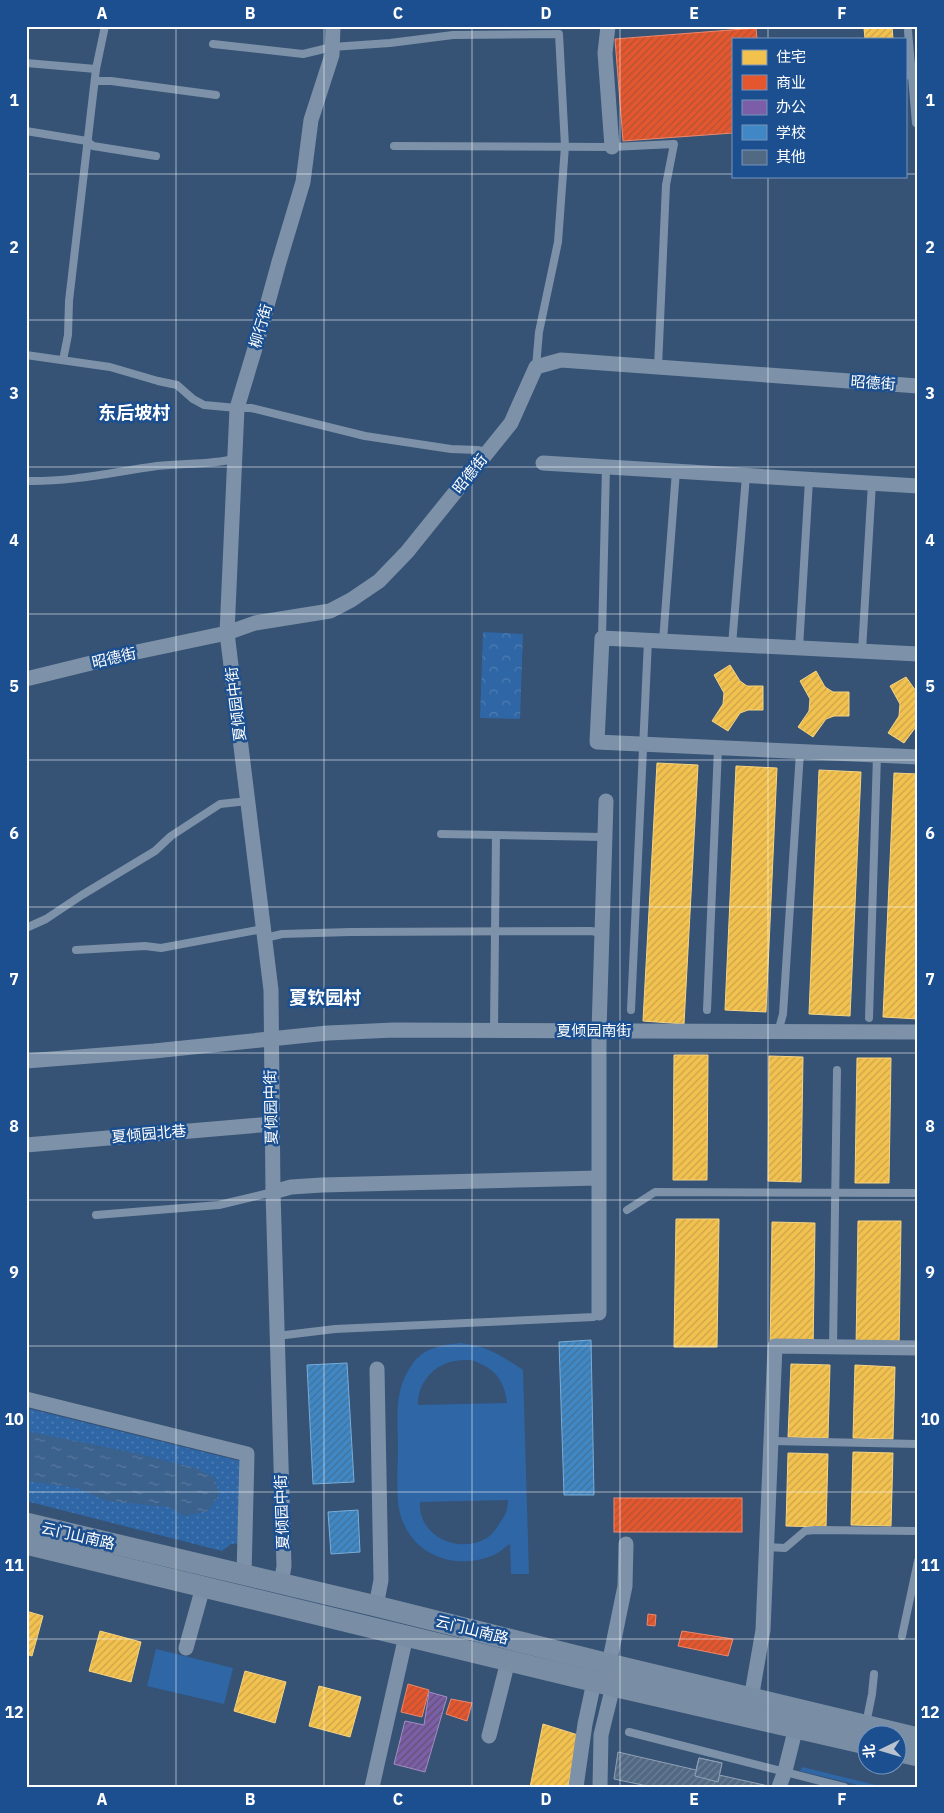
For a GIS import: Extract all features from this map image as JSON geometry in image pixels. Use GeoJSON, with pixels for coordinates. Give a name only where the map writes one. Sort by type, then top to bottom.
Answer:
{"type":"FeatureCollection","features":[{"type":"Feature","properties":{"kind":"main road","name":"云门山南路"},"geometry":{"type":"LineString","coordinates":[[26,1523],[751,1698],[856,1732]]}},
{"type":"Feature","properties":{"kind":"main road","name":"云门山南路"},"geometry":{"type":"LineString","coordinates":[[26,1544],[603,1684],[796,1727],[856,1734]]}},
{"type":"Feature","properties":{"kind":"street","name":"柳行街"},"geometry":{"type":"LineString","coordinates":[[228,632],[237,408],[260,335],[303,182],[311,120],[332,55],[333,26]]}},
{"type":"Feature","properties":{"kind":"street"},"geometry":{"type":"LineString","coordinates":[[608,26],[605,53],[612,147]]}},
{"type":"Feature","properties":{"kind":"street","name":"昭德街"},"geometry":{"type":"LineString","coordinates":[[26,679],[228,632],[255,623],[330,611],[351,600],[379,581],[408,552],[488,452],[510,423],[536,367],[561,360],[918,386]]}},
{"type":"Feature","properties":{"kind":"street"},"geometry":{"type":"LineString","coordinates":[[543,463],[918,486]]}},
{"type":"Feature","properties":{"kind":"street","name":"夏倾园中街"},"geometry":{"type":"LineString","coordinates":[[228,632],[270,990],[273,1192],[284,1566],[281,1584]]}},
{"type":"Feature","properties":{"kind":"street"},"geometry":{"type":"LineString","coordinates":[[918,654],[602,638],[597,742],[918,757]]}},
{"type":"Feature","properties":{"kind":"street"},"geometry":{"type":"LineString","coordinates":[[598,1313],[599,1031],[606,801]]}},
{"type":"Feature","properties":{"kind":"street","name":"夏倾园南街"},"geometry":{"type":"LineString","coordinates":[[26,1061],[154,1051],[328,1033],[494,1030],[918,1032]]}},
{"type":"Feature","properties":{"kind":"street","name":"夏倾园北巷"},"geometry":{"type":"LineString","coordinates":[[26,1145],[272,1124]]}},
{"type":"Feature","properties":{"kind":"street"},"geometry":{"type":"LineString","coordinates":[[273,1192],[292,1187],[322,1185],[598,1178]]}},
{"type":"Feature","properties":{"kind":"street"},"geometry":{"type":"LineString","coordinates":[[751,1698],[763,1630],[775,1346],[918,1348]]}},
{"type":"Feature","properties":{"kind":"street"},"geometry":{"type":"LineString","coordinates":[[376,1606],[381,1580],[377,1369]]}},
{"type":"Feature","properties":{"kind":"street"},"geometry":{"type":"LineString","coordinates":[[26,1399],[247,1454],[244,1575]]}},
{"type":"Feature","properties":{"kind":"street"},"geometry":{"type":"LineString","coordinates":[[610,1664],[625,1586],[626,1544]]}},
{"type":"Feature","properties":{"kind":"street"},"geometry":{"type":"LineString","coordinates":[[186,1648],[203,1588]]}},
{"type":"Feature","properties":{"kind":"street"},"geometry":{"type":"LineString","coordinates":[[372,1787],[406,1636]]}},
{"type":"Feature","properties":{"kind":"street"},"geometry":{"type":"LineString","coordinates":[[489,1736],[508,1661]]}},
{"type":"Feature","properties":{"kind":"street"},"geometry":{"type":"LineString","coordinates":[[576,1787],[585,1724],[603,1684]]}},
{"type":"Feature","properties":{"kind":"street"},"geometry":{"type":"LineString","coordinates":[[600,1787],[603,1684]]}},
{"type":"Feature","properties":{"kind":"street"},"geometry":{"type":"LineString","coordinates":[[779,1787],[796,1727]]}},
{"type":"Feature","properties":{"kind":"lane"},"geometry":{"type":"LineString","coordinates":[[63,360],[68,335],[70,301],[96,69],[105,26]]}},
{"type":"Feature","properties":{"kind":"lane"},"geometry":{"type":"LineString","coordinates":[[908,31],[916,123]]}},
{"type":"Feature","properties":{"kind":"lane"},"geometry":{"type":"LineString","coordinates":[[213,44],[303,54],[332,47],[390,43],[453,35],[559,34],[565,146],[558,242],[539,332],[536,367]]}},
{"type":"Feature","properties":{"kind":"lane"},"geometry":{"type":"LineString","coordinates":[[26,63],[96,69]]}},
{"type":"Feature","properties":{"kind":"lane"},"geometry":{"type":"LineString","coordinates":[[95,81],[111,81],[216,95]]}},
{"type":"Feature","properties":{"kind":"lane"},"geometry":{"type":"LineString","coordinates":[[26,131],[87,141],[93,146],[156,156]]}},
{"type":"Feature","properties":{"kind":"lane"},"geometry":{"type":"LineString","coordinates":[[394,146],[612,147],[674,144],[666,185],[658,367]]}},
{"type":"Feature","properties":{"kind":"lane"},"geometry":{"type":"LineString","coordinates":[[26,355],[110,366],[158,381],[178,385],[204,405],[251,408],[365,436],[451,449],[488,452]]}},
{"type":"Feature","properties":{"kind":"lane"},"geometry":{"type":"LineString","coordinates":[[26,481],[81,478],[158,466],[215,463],[234,459]]}},
{"type":"Feature","properties":{"kind":"lane"},"geometry":{"type":"LineString","coordinates":[[602,638],[606,467]]}},
{"type":"Feature","properties":{"kind":"lane"},"geometry":{"type":"LineString","coordinates":[[631,1010],[644,744],[676,472]]}},
{"type":"Feature","properties":{"kind":"lane"},"geometry":{"type":"LineString","coordinates":[[732,644],[746,476]]}},
{"type":"Feature","properties":{"kind":"lane"},"geometry":{"type":"LineString","coordinates":[[799,648],[809,480]]}},
{"type":"Feature","properties":{"kind":"lane"},"geometry":{"type":"LineString","coordinates":[[862,651],[872,483]]}},
{"type":"Feature","properties":{"kind":"lane"},"geometry":{"type":"LineString","coordinates":[[707,1010],[718,748]]}},
{"type":"Feature","properties":{"kind":"lane"},"geometry":{"type":"LineString","coordinates":[[780,1025],[783,1014],[800,752]]}},
{"type":"Feature","properties":{"kind":"lane"},"geometry":{"type":"LineString","coordinates":[[869,1018],[877,755]]}},
{"type":"Feature","properties":{"kind":"lane"},"geometry":{"type":"LineString","coordinates":[[26,928],[46,919],[82,895],[155,852],[171,836],[220,804],[248,800]]}},
{"type":"Feature","properties":{"kind":"lane"},"geometry":{"type":"LineString","coordinates":[[441,834],[604,837]]}},
{"type":"Feature","properties":{"kind":"lane"},"geometry":{"type":"LineString","coordinates":[[494,1030],[496,835]]}},
{"type":"Feature","properties":{"kind":"lane"},"geometry":{"type":"LineString","coordinates":[[76,950],[145,946],[161,948],[264,933],[591,931],[602,933]]}},
{"type":"Feature","properties":{"kind":"lane"},"geometry":{"type":"LineString","coordinates":[[833,1347],[838,1070]]}},
{"type":"Feature","properties":{"kind":"lane"},"geometry":{"type":"LineString","coordinates":[[96,1215],[219,1205],[273,1192]]}},
{"type":"Feature","properties":{"kind":"lane"},"geometry":{"type":"LineString","coordinates":[[627,1210],[655,1192],[918,1193]]}},
{"type":"Feature","properties":{"kind":"lane"},"geometry":{"type":"LineString","coordinates":[[277,1336],[335,1329],[594,1317],[598,1313]]}},
{"type":"Feature","properties":{"kind":"lane"},"geometry":{"type":"LineString","coordinates":[[771,1441],[918,1444]]}},
{"type":"Feature","properties":{"kind":"lane"},"geometry":{"type":"LineString","coordinates":[[766,1547],[785,1548],[805,1531],[918,1531]]}},
{"type":"Feature","properties":{"kind":"lane"},"geometry":{"type":"LineString","coordinates":[[902,1636],[918,1561]]}},
{"type":"Feature","properties":{"kind":"lane"},"geometry":{"type":"LineString","coordinates":[[867,1726],[874,1674]]}},
{"type":"Feature","properties":{"kind":"lane"},"geometry":{"type":"LineString","coordinates":[[629,1732],[844,1787]]}},
{"type":"Feature","properties":{"kind":"green space"},"geometry":{"type":"Polygon","coordinates":[[[483,632],[523,634],[520,719],[480,718],[483,632]]]}},
{"type":"Feature","properties":{"kind":"green space"},"geometry":{"type":"Polygon","coordinates":[[[460,1343],[486,1349],[523,1370],[529,1574],[511,1574],[510,1544],[494,1555],[479,1560],[449,1560],[435,1555],[422,1548],[412,1538],[404,1525],[399,1509],[397,1487],[397,1414],[402,1384],[413,1363],[422,1354],[440,1346],[460,1343]],[[471,1360],[450,1362],[430,1374],[422,1385],[418,1405],[507,1403],[506,1394],[496,1375],[486,1367],[471,1360]],[[508,1500],[420,1502],[421,1514],[425,1524],[440,1538],[461,1544],[472,1543],[486,1539],[494,1531],[506,1513],[508,1500]]]}},
{"type":"Feature","properties":{"kind":"green space"},"geometry":{"type":"Polygon","coordinates":[[[26,1408],[240,1461],[243,1543],[231,1544],[222,1551],[26,1501],[26,1408]]]}},
{"type":"Feature","properties":{"kind":"green space"},"geometry":{"type":"Polygon","coordinates":[[[156,1649],[233,1668],[224,1704],[147,1686],[156,1649]]]}},
{"type":"Feature","properties":{"kind":"green space"},"geometry":{"type":"Polygon","coordinates":[[[802,1767],[884,1787],[866,1787],[800,1771],[802,1767]]]}},
{"type":"Feature","properties":{"kind":"water"},"geometry":{"type":"Polygon","coordinates":[[[26,1431],[130,1452],[195,1468],[215,1478],[219,1495],[208,1511],[184,1516],[169,1507],[107,1501],[77,1488],[26,1481],[26,1431]]]}},
{"type":"Feature","properties":{"kind":"building: 住宅"},"geometry":{"type":"Polygon","coordinates":[[[892,26],[893,38],[865,38],[864,28],[892,26]]]}},
{"type":"Feature","properties":{"kind":"building: 住宅"},"geometry":{"type":"Polygon","coordinates":[[[730,665],[740,681],[747,686],[763,686],[763,710],[748,710],[740,713],[728,731],[712,721],[723,704],[724,693],[714,675],[730,665]]]}},
{"type":"Feature","properties":{"kind":"building: 住宅"},"geometry":{"type":"Polygon","coordinates":[[[816,671],[825,687],[833,692],[849,692],[849,716],[834,716],[826,719],[813,737],[798,727],[809,711],[810,699],[800,681],[816,671]]]}},
{"type":"Feature","properties":{"kind":"building: 住宅"},"geometry":{"type":"Polygon","coordinates":[[[906,677],[918,694],[918,724],[904,743],[888,733],[899,716],[900,704],[890,686],[906,677]]]}},
{"type":"Feature","properties":{"kind":"building: 住宅"},"geometry":{"type":"Polygon","coordinates":[[[657,763],[698,765],[684,1024],[643,1021],[657,763]]]}},
{"type":"Feature","properties":{"kind":"building: 住宅"},"geometry":{"type":"Polygon","coordinates":[[[736,766],[777,768],[766,1012],[725,1010],[736,766]]]}},
{"type":"Feature","properties":{"kind":"building: 住宅"},"geometry":{"type":"Polygon","coordinates":[[[819,770],[861,772],[850,1016],[809,1014],[819,770]]]}},
{"type":"Feature","properties":{"kind":"building: 住宅"},"geometry":{"type":"Polygon","coordinates":[[[894,773],[918,774],[918,1019],[883,1017],[894,773]]]}},
{"type":"Feature","properties":{"kind":"building: 住宅"},"geometry":{"type":"Polygon","coordinates":[[[674,1055],[708,1055],[707,1180],[673,1180],[674,1055]]]}},
{"type":"Feature","properties":{"kind":"building: 住宅"},"geometry":{"type":"Polygon","coordinates":[[[769,1056],[803,1057],[801,1182],[768,1181],[769,1056]]]}},
{"type":"Feature","properties":{"kind":"building: 住宅"},"geometry":{"type":"Polygon","coordinates":[[[857,1058],[891,1058],[889,1183],[855,1183],[857,1058]]]}},
{"type":"Feature","properties":{"kind":"building: 住宅"},"geometry":{"type":"Polygon","coordinates":[[[676,1219],[719,1219],[717,1347],[674,1347],[676,1219]]]}},
{"type":"Feature","properties":{"kind":"building: 住宅"},"geometry":{"type":"Polygon","coordinates":[[[858,1221],[901,1221],[899,1349],[856,1349],[858,1221]]]}},
{"type":"Feature","properties":{"kind":"building: 住宅"},"geometry":{"type":"Polygon","coordinates":[[[772,1222],[815,1223],[813,1351],[770,1351],[772,1222]]]}},
{"type":"Feature","properties":{"kind":"building: 住宅"},"geometry":{"type":"Polygon","coordinates":[[[791,1364],[830,1365],[828,1438],[788,1437],[791,1364]]]}},
{"type":"Feature","properties":{"kind":"building: 住宅"},"geometry":{"type":"Polygon","coordinates":[[[855,1365],[895,1367],[893,1439],[853,1438],[855,1365]]]}},
{"type":"Feature","properties":{"kind":"building: 住宅"},"geometry":{"type":"Polygon","coordinates":[[[853,1452],[893,1453],[891,1526],[851,1525],[853,1452]]]}},
{"type":"Feature","properties":{"kind":"building: 住宅"},"geometry":{"type":"Polygon","coordinates":[[[788,1453],[828,1454],[826,1527],[786,1526],[788,1453]]]}},
{"type":"Feature","properties":{"kind":"building: 住宅"},"geometry":{"type":"Polygon","coordinates":[[[917,1453],[918,1526],[916,1526],[917,1453]]]}},
{"type":"Feature","properties":{"kind":"building: 住宅"},"geometry":{"type":"Polygon","coordinates":[[[26,1611],[43,1616],[32,1656],[26,1654],[26,1611]]]}},
{"type":"Feature","properties":{"kind":"building: 住宅"},"geometry":{"type":"Polygon","coordinates":[[[100,1631],[141,1642],[131,1682],[89,1671],[100,1631]]]}},
{"type":"Feature","properties":{"kind":"building: 住宅"},"geometry":{"type":"Polygon","coordinates":[[[245,1671],[286,1682],[275,1723],[234,1711],[245,1671]]]}},
{"type":"Feature","properties":{"kind":"building: 住宅"},"geometry":{"type":"Polygon","coordinates":[[[319,1686],[361,1697],[350,1737],[309,1726],[319,1686]]]}},
{"type":"Feature","properties":{"kind":"building: 住宅"},"geometry":{"type":"Polygon","coordinates":[[[543,1724],[578,1735],[568,1787],[530,1787],[543,1724]]]}},
{"type":"Feature","properties":{"kind":"building: 商业"},"geometry":{"type":"Polygon","coordinates":[[[756,28],[757,38],[732,38],[732,133],[623,141],[615,39],[756,28]]]}},
{"type":"Feature","properties":{"kind":"building: 商业"},"geometry":{"type":"Polygon","coordinates":[[[614,1498],[742,1498],[742,1532],[614,1532],[614,1498]]]}},
{"type":"Feature","properties":{"kind":"building: 商业"},"geometry":{"type":"Polygon","coordinates":[[[648,1614],[656,1615],[655,1626],[647,1625],[648,1614]]]}},
{"type":"Feature","properties":{"kind":"building: 商业"},"geometry":{"type":"Polygon","coordinates":[[[682,1631],[733,1639],[728,1656],[678,1646],[682,1631]]]}},
{"type":"Feature","properties":{"kind":"building: 商业"},"geometry":{"type":"Polygon","coordinates":[[[408,1684],[429,1690],[422,1717],[401,1712],[408,1684]]]}},
{"type":"Feature","properties":{"kind":"building: 商业"},"geometry":{"type":"Polygon","coordinates":[[[451,1699],[472,1703],[467,1721],[446,1714],[451,1699]]]}},
{"type":"Feature","properties":{"kind":"building: 办公"},"geometry":{"type":"Polygon","coordinates":[[[429,1692],[447,1697],[425,1772],[394,1764],[405,1721],[424,1725],[429,1692]]]}},
{"type":"Feature","properties":{"kind":"building: 学校"},"geometry":{"type":"Polygon","coordinates":[[[591,1340],[594,1495],[564,1495],[559,1342],[591,1340]]]}},
{"type":"Feature","properties":{"kind":"building: 学校"},"geometry":{"type":"Polygon","coordinates":[[[347,1363],[354,1482],[313,1484],[307,1365],[347,1363]]]}},
{"type":"Feature","properties":{"kind":"building: 学校"},"geometry":{"type":"Polygon","coordinates":[[[358,1510],[360,1552],[331,1554],[328,1512],[358,1510]]]}},
{"type":"Feature","properties":{"kind":"building: 其他"},"geometry":{"type":"Polygon","coordinates":[[[618,1752],[696,1770],[699,1758],[722,1763],[719,1775],[773,1787],[652,1787],[614,1779],[618,1752]]]}},
{"type":"Feature","properties":{"kind":"building: 其他"},"geometry":{"type":"Polygon","coordinates":[[[699,1758],[722,1763],[718,1782],[695,1776],[699,1758]]]}},
{"type":"Feature","properties":{"kind":"district","name":"东后坡村"},"geometry":{"type":"Point","coordinates":[134,413]}},
{"type":"Feature","properties":{"kind":"district","name":"夏钦园村"},"geometry":{"type":"Point","coordinates":[325,998]}}]}
